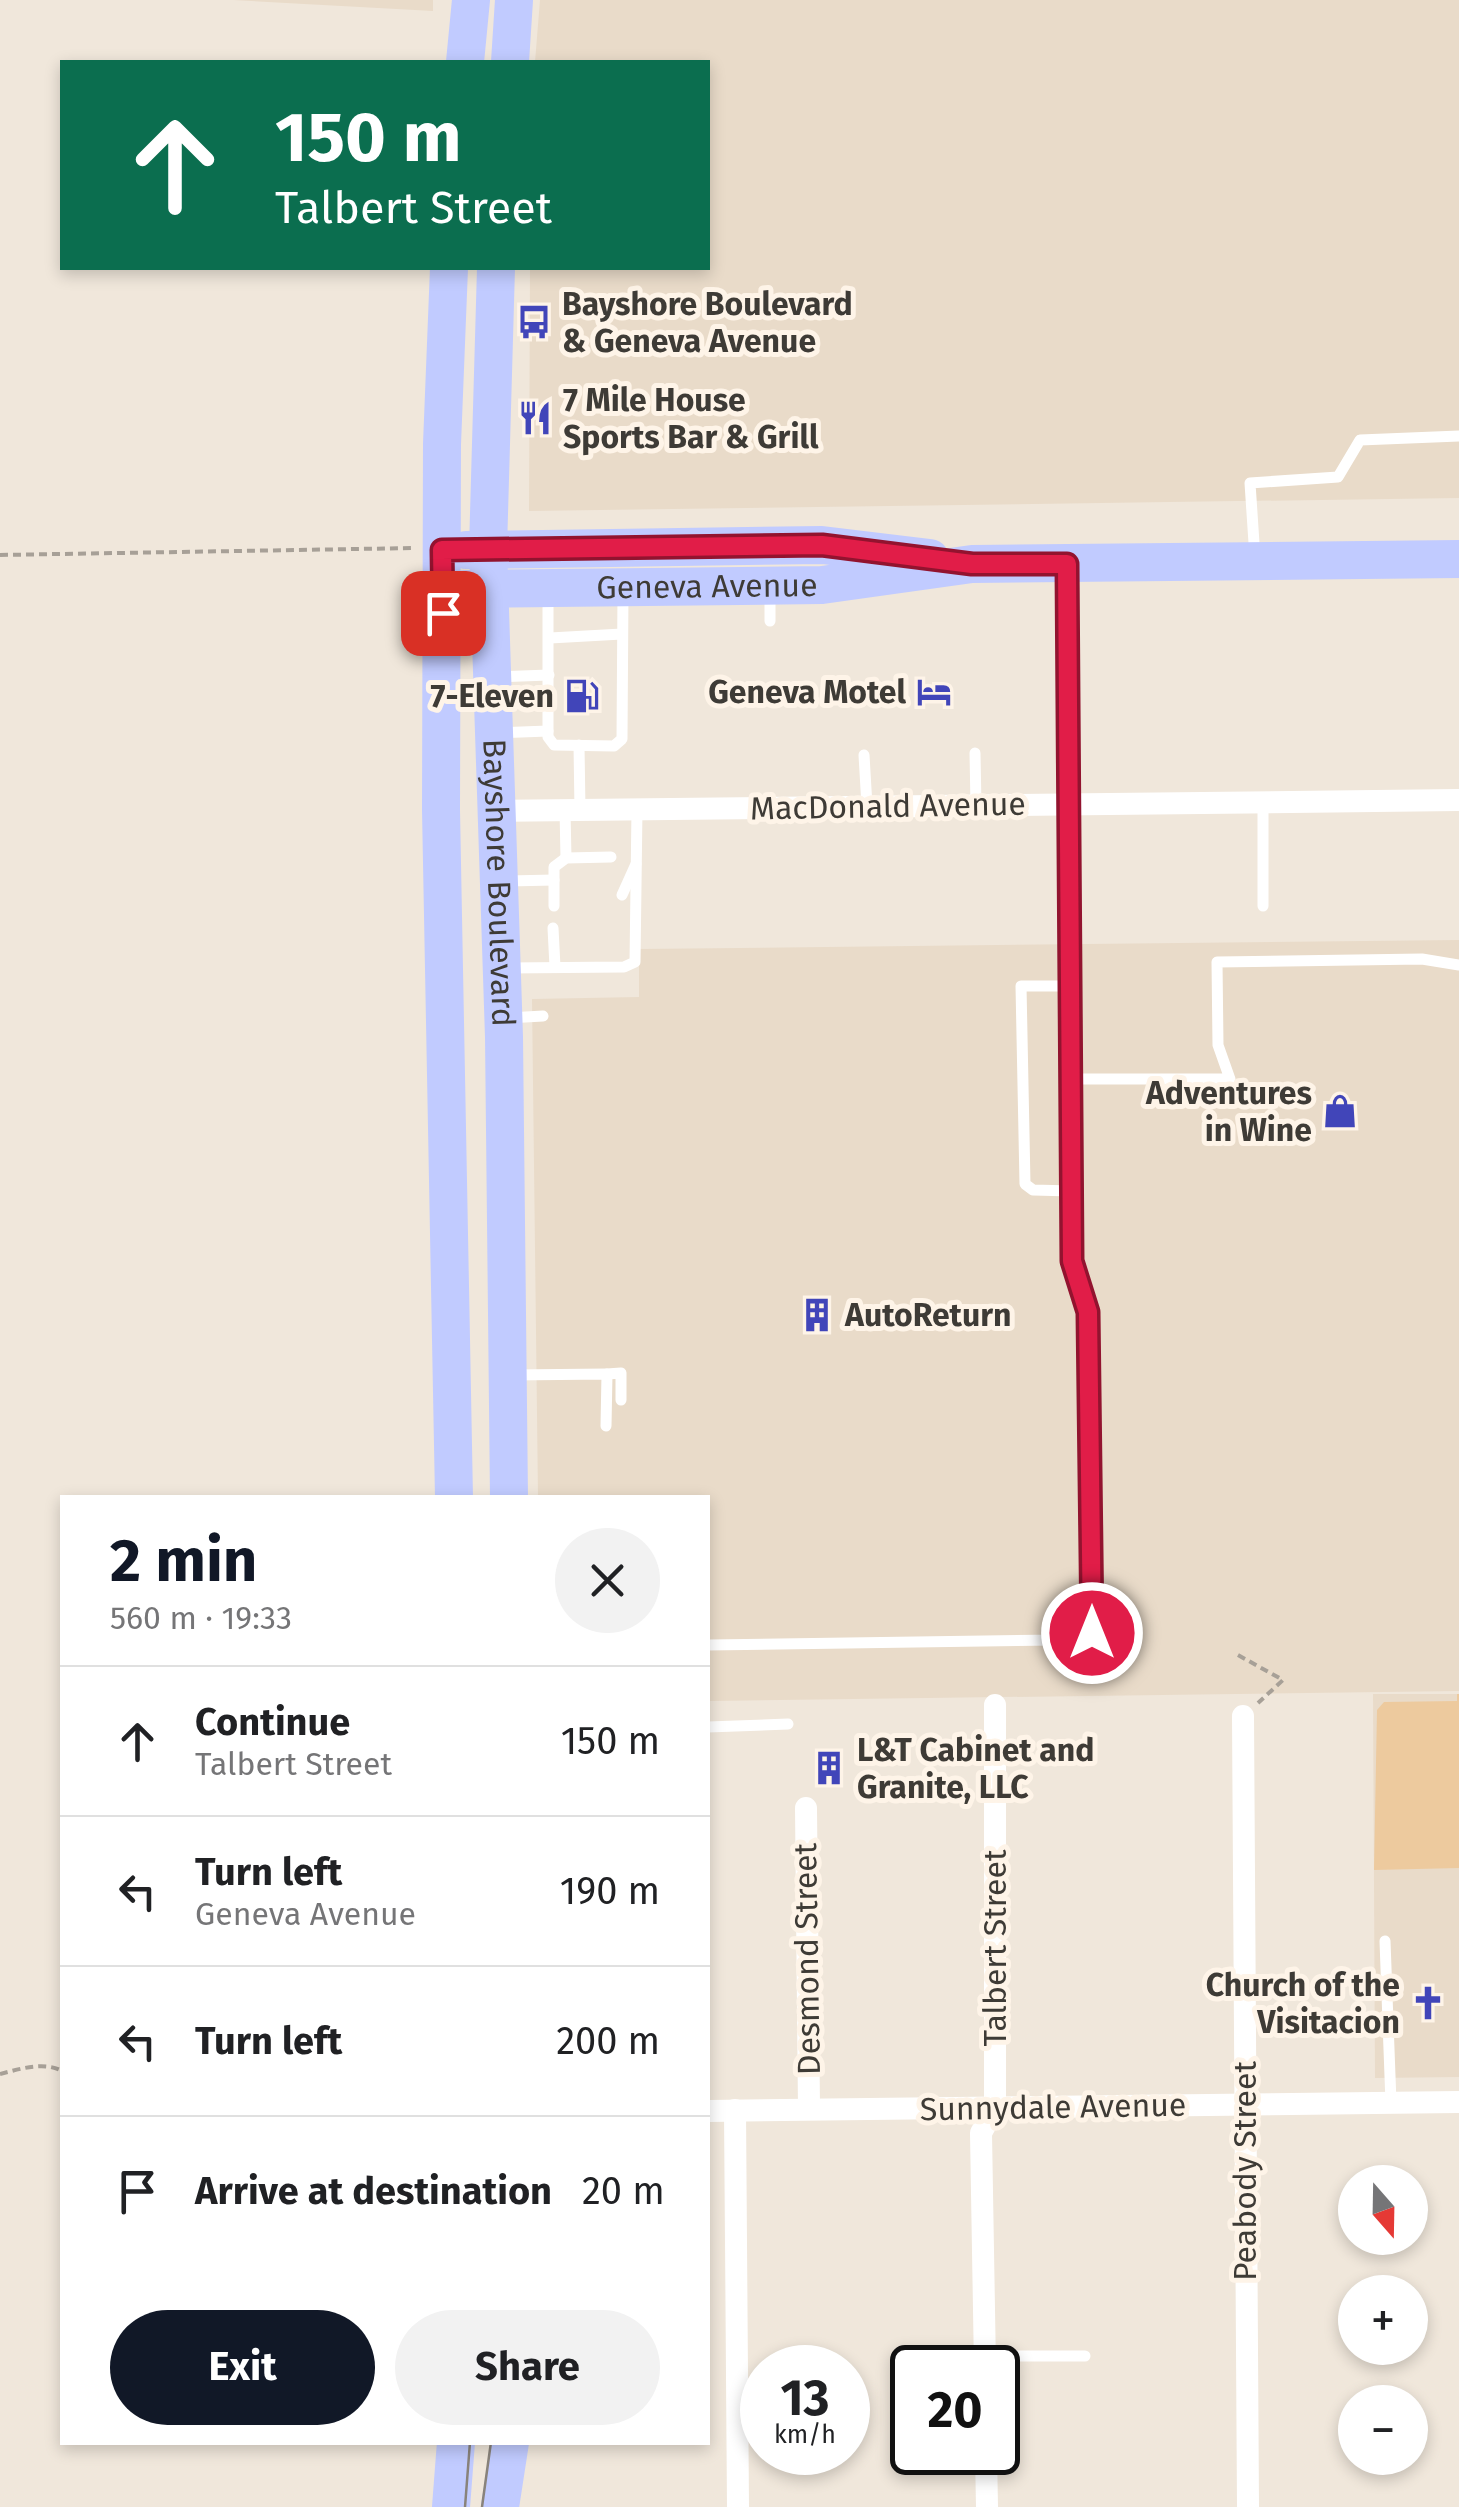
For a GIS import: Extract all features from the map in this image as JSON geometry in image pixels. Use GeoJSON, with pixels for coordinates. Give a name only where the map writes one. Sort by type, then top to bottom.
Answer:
{"type":"FeatureCollection","features":[{"type":"Feature","properties":{"kind":"main road"},"geometry":{"type":"LineString","coordinates":[[465,60],[471,0]]}},
{"type":"Feature","properties":{"kind":"main road"},"geometry":{"type":"LineString","coordinates":[[510,60],[514,0]]}},
{"type":"Feature","properties":{"kind":"main road","name":"Bayshore Boulevard"},"geometry":{"type":"LineString","coordinates":[[450,270],[442,550],[441,810],[454,1495]]}},
{"type":"Feature","properties":{"kind":"main road","name":"Bayshore Boulevard"},"geometry":{"type":"LineString","coordinates":[[496,270],[488,550],[503,1018],[509,1495]]}},
{"type":"Feature","properties":{"kind":"main road","name":"Geneva Avenue"},"geometry":{"type":"LineString","coordinates":[[442,550],[822,545],[972,564],[1459,559]]}},
{"type":"Feature","properties":{"kind":"main road","name":"Geneva Avenue"},"geometry":{"type":"LineString","coordinates":[[442,589],[622,587],[770,603],[850,582],[972,564]]}},
{"type":"Feature","properties":{"kind":"main road"},"geometry":{"type":"LineString","coordinates":[[450,2507],[456,2445]]}},
{"type":"Feature","properties":{"kind":"main road"},"geometry":{"type":"LineString","coordinates":[[500,2507],[510,2445]]}},
{"type":"Feature","properties":{"kind":"street"},"geometry":{"type":"LineString","coordinates":[[1067,564],[1072,1164]]}},
{"type":"Feature","properties":{"kind":"street","name":"MacDonald Avenue"},"geometry":{"type":"LineString","coordinates":[[496,810],[1459,800]]}},
{"type":"Feature","properties":{"kind":"street","name":"Talbert Street"},"geometry":{"type":"LineString","coordinates":[[985,2345],[981,2133],[995,2107],[995,1705]]}},
{"type":"Feature","properties":{"kind":"street","name":"Peabody Street"},"geometry":{"type":"LineString","coordinates":[[1243,1716],[1248,2507]]}},
{"type":"Feature","properties":{"kind":"street","name":"Desmond Street"},"geometry":{"type":"LineString","coordinates":[[806,1808],[809,2109]]}},
{"type":"Feature","properties":{"kind":"street","name":"Sunnydale Avenue"},"geometry":{"type":"LineString","coordinates":[[710,2111],[1459,2102]]}},
{"type":"Feature","properties":{"kind":"street"},"geometry":{"type":"LineString","coordinates":[[736,2110],[738,2507]]}},
{"type":"Feature","properties":{"kind":"street"},"geometry":{"type":"LineString","coordinates":[[986,2475],[987,2507]]}},
{"type":"Feature","properties":{"kind":"lane"},"geometry":{"type":"LineString","coordinates":[[1256,561],[1250,483],[1338,477],[1360,440],[1459,436]]}},
{"type":"Feature","properties":{"kind":"lane"},"geometry":{"type":"LineString","coordinates":[[548,588],[548,731],[554,745],[614,746],[622,739],[622,587]]}},
{"type":"Feature","properties":{"kind":"lane"},"geometry":{"type":"LineString","coordinates":[[550,638],[622,634]]}},
{"type":"Feature","properties":{"kind":"lane"},"geometry":{"type":"LineString","coordinates":[[492,677],[548,675]]}},
{"type":"Feature","properties":{"kind":"lane"},"geometry":{"type":"LineString","coordinates":[[493,733],[548,731]]}},
{"type":"Feature","properties":{"kind":"lane"},"geometry":{"type":"LineString","coordinates":[[566,858],[579,745]]}},
{"type":"Feature","properties":{"kind":"lane"},"geometry":{"type":"LineString","coordinates":[[975,754],[976,805]]}},
{"type":"Feature","properties":{"kind":"lane"},"geometry":{"type":"LineString","coordinates":[[864,755],[867,806]]}},
{"type":"Feature","properties":{"kind":"lane"},"geometry":{"type":"LineString","coordinates":[[1263,802],[1263,906]]}},
{"type":"Feature","properties":{"kind":"lane"},"geometry":{"type":"LineString","coordinates":[[630,964],[637,809]]}},
{"type":"Feature","properties":{"kind":"lane"},"geometry":{"type":"LineString","coordinates":[[554,906],[554,867],[566,858],[612,857]]}},
{"type":"Feature","properties":{"kind":"lane"},"geometry":{"type":"LineString","coordinates":[[622,895],[636,864]]}},
{"type":"Feature","properties":{"kind":"lane"},"geometry":{"type":"LineString","coordinates":[[498,881],[554,880]]}},
{"type":"Feature","properties":{"kind":"lane"},"geometry":{"type":"LineString","coordinates":[[553,928],[555,967]]}},
{"type":"Feature","properties":{"kind":"lane"},"geometry":{"type":"LineString","coordinates":[[623,952],[630,964]]}},
{"type":"Feature","properties":{"kind":"lane"},"geometry":{"type":"LineString","coordinates":[[1070,1080],[1230,1078],[1218,1045],[1217,962],[1422,959],[1459,965]]}},
{"type":"Feature","properties":{"kind":"lane"},"geometry":{"type":"LineString","coordinates":[[501,968],[630,964]]}},
{"type":"Feature","properties":{"kind":"lane"},"geometry":{"type":"LineString","coordinates":[[1070,986],[1021,986],[1025,1184],[1034,1190],[1072,1191]]}},
{"type":"Feature","properties":{"kind":"lane"},"geometry":{"type":"LineString","coordinates":[[503,1018],[543,1016]]}},
{"type":"Feature","properties":{"kind":"lane"},"geometry":{"type":"LineString","coordinates":[[710,1645],[1057,1640],[1086,1638],[1092,1633],[1088,1312],[1072,1261],[1072,1164]]}},
{"type":"Feature","properties":{"kind":"lane"},"geometry":{"type":"LineString","coordinates":[[606,1426],[607,1374]]}},
{"type":"Feature","properties":{"kind":"lane"},"geometry":{"type":"LineString","coordinates":[[507,1375],[621,1374],[621,1400]]}},
{"type":"Feature","properties":{"kind":"lane"},"geometry":{"type":"LineString","coordinates":[[710,1727],[788,1724]]}},
{"type":"Feature","properties":{"kind":"lane"},"geometry":{"type":"LineString","coordinates":[[1385,1941],[1391,2103]]}},
{"type":"Feature","properties":{"kind":"lane"},"geometry":{"type":"LineString","coordinates":[[1020,2360],[1085,2356]]}},
{"type":"Feature","properties":{"kind":"path"},"geometry":{"type":"LineString","coordinates":[[0,556],[442,550]]}},
{"type":"Feature","properties":{"kind":"path"},"geometry":{"type":"LineString","coordinates":[[1238,1656],[1283,1680],[1243,1716]]}},
{"type":"Feature","properties":{"kind":"path"},"geometry":{"type":"LineString","coordinates":[[0,2074],[26,2067],[60,2070]]}},
{"type":"Feature","properties":{"kind":"shaded area"},"geometry":{"type":"Polygon","coordinates":[[[233,0],[433,0],[433,11],[233,0]]]}},
{"type":"Feature","properties":{"kind":"shaded area"},"geometry":{"type":"Polygon","coordinates":[[[540,0],[1459,0],[1459,498],[529,511],[530,270],[710,270],[710,60],[535,60],[540,0]]]}},
{"type":"Feature","properties":{"kind":"shaded area"},"geometry":{"type":"Polygon","coordinates":[[[1459,940],[1459,1691],[710,1701],[710,1495],[538,1495],[532,999],[639,997],[639,949],[1459,940]]]}},
{"type":"Feature","properties":{"kind":"shaded area"},"geometry":{"type":"Polygon","coordinates":[[[1373,1694],[1459,1694],[1459,2077],[1375,2078],[1373,1694]]]}},
{"type":"Feature","properties":{"kind":"shaded area"},"geometry":{"type":"Polygon","coordinates":[[[1457,1694],[1459,1868],[1374,1870],[1377,1710],[1384,1702],[1457,1701],[1457,1694]]]}},
{"type":"Feature","properties":{"kind":"tram line"},"geometry":{"type":"LineString","coordinates":[[465,2507],[470,2445]]}},
{"type":"Feature","properties":{"kind":"tram line"},"geometry":{"type":"LineString","coordinates":[[482,2507],[491,2445]]}},
{"type":"Feature","properties":{"kind":"place","name":"Bayshore Boulevard & Geneva Avenue"},"geometry":{"type":"Point","coordinates":[534,322]}},
{"type":"Feature","properties":{"kind":"place","name":"7 Mile House Sports Bar & Grill"},"geometry":{"type":"Point","coordinates":[535,418]}},
{"type":"Feature","properties":{"kind":"place","name":"Geneva Motel"},"geometry":{"type":"Point","coordinates":[934,692]}},
{"type":"Feature","properties":{"kind":"place","name":"7-Eleven"},"geometry":{"type":"Point","coordinates":[582,696]}},
{"type":"Feature","properties":{"kind":"place","name":"Adventures in Wine"},"geometry":{"type":"Point","coordinates":[1340,1111]}},
{"type":"Feature","properties":{"kind":"place","name":"AutoReturn"},"geometry":{"type":"Point","coordinates":[817,1315]}},
{"type":"Feature","properties":{"kind":"place","name":"L&T Cabinet and Granite, LLC"},"geometry":{"type":"Point","coordinates":[829,1768]}},
{"type":"Feature","properties":{"kind":"place","name":"Church of the Visitacion"},"geometry":{"type":"Point","coordinates":[1428,2003]}},
{"type":"Feature","properties":{"kind":"route"},"geometry":{"type":"LineString","coordinates":[[443,613],[442,550],[822,545],[972,564],[1067,564],[1072,1261],[1088,1312],[1092,1633]]}}]}
